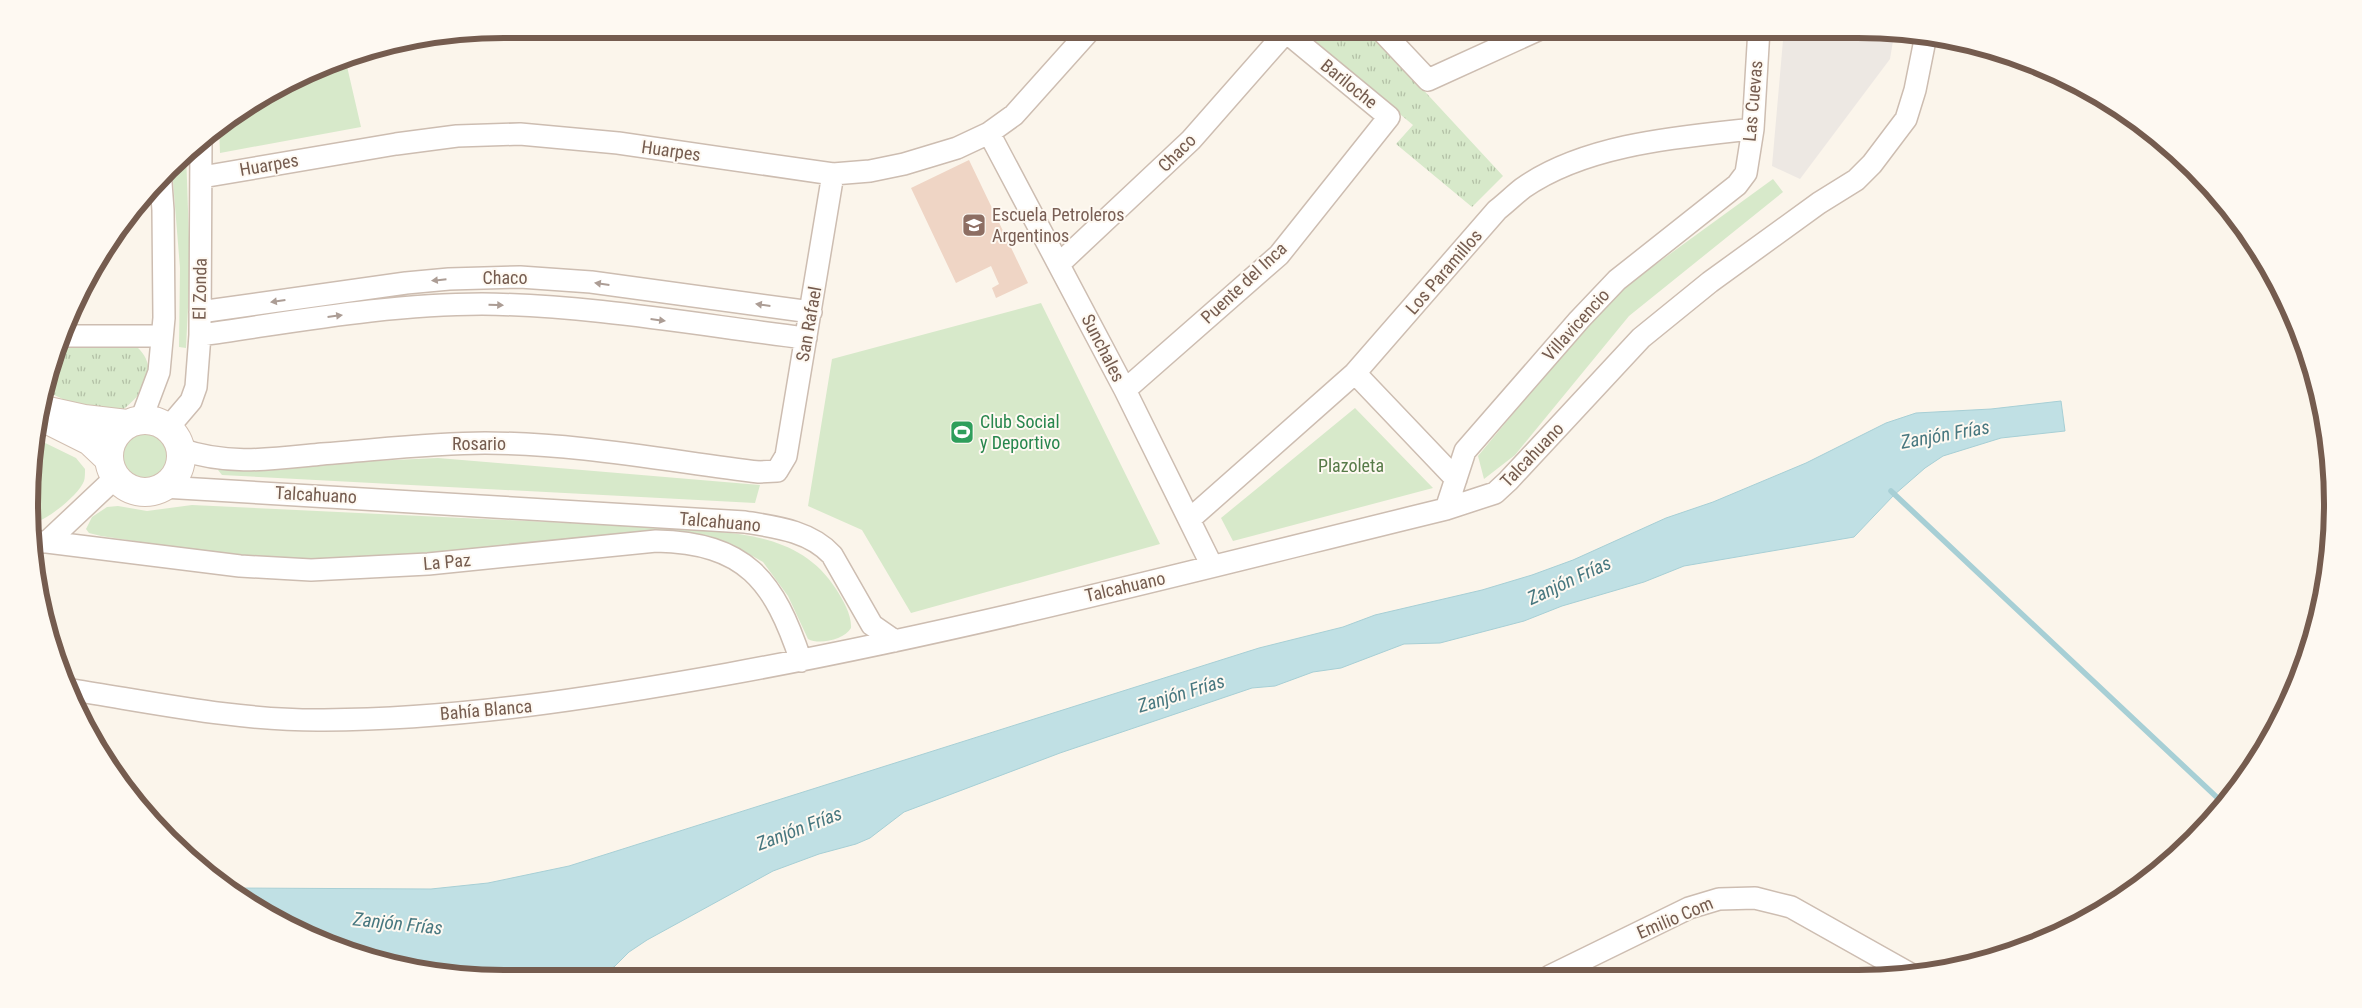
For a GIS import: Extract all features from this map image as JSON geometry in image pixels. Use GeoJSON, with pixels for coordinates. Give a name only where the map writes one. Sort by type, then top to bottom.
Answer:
{"type":"FeatureCollection","features":[{"type":"Feature","properties":{"kind":"street","name":"Huarpes"},"geometry":{"type":"LineString","coordinates":[[202,177],[396,144],[457,136],[520,134],[618,143],[833,174],[870,171],[904,164],[957,148],[989,133],[1014,116],[1083,38]]}},
{"type":"Feature","properties":{"kind":"street","name":"Chaco"},"geometry":{"type":"LineString","coordinates":[[1059,264],[1192,140],[1281,38]]}},
{"type":"Feature","properties":{"kind":"street","name":"Bariloche"},"geometry":{"type":"LineString","coordinates":[[1293,38],[1389,117]]}},
{"type":"Feature","properties":{"kind":"street"},"geometry":{"type":"LineString","coordinates":[[1388,38],[1428,80],[1520,38]]}},
{"type":"Feature","properties":{"kind":"street","name":"Las Cuevas"},"geometry":{"type":"LineString","coordinates":[[1746,173],[1752,129],[1758,38]]}},
{"type":"Feature","properties":{"kind":"street","name":"Talcahuano"},"geometry":{"type":"LineString","coordinates":[[163,487],[725,521],[775,528],[803,535],[825,547],[832,555],[872,625],[895,642],[1446,509],[1495,493],[1641,338],[1710,282],[1819,203],[1856,180],[1906,119],[1915,90],[1925,42]]}},
{"type":"Feature","properties":{"kind":"street","name":"Puente del Inca"},"geometry":{"type":"LineString","coordinates":[[1125,390],[1278,255],[1389,117]]}},
{"type":"Feature","properties":{"kind":"street","name":"Los Paramillos"},"geometry":{"type":"LineString","coordinates":[[1190,519],[1356,373],[1497,210],[1523,188],[1560,169],[1626,147],[1674,138],[1752,129]]}},
{"type":"Feature","properties":{"kind":"street","name":"Sunchales"},"geometry":{"type":"LineString","coordinates":[[989,133],[1125,390],[1212,566]]}},
{"type":"Feature","properties":{"kind":"street","name":"El Zonda"},"geometry":{"type":"LineString","coordinates":[[174,439],[196,387],[200,335],[201,149]]}},
{"type":"Feature","properties":{"kind":"street","name":"Villavicencio"},"geometry":{"type":"LineString","coordinates":[[1446,509],[1465,451],[1579,320],[1617,280],[1737,185],[1746,173]]}},
{"type":"Feature","properties":{"kind":"street","name":"San Rafael"},"geometry":{"type":"LineString","coordinates":[[777,471],[786,456],[833,174]]}},
{"type":"Feature","properties":{"kind":"street","name":"El Zonda"},"geometry":{"type":"LineString","coordinates":[[134,422],[159,372],[162,336],[163,210],[160,188]]}},
{"type":"Feature","properties":{"kind":"street","name":"Chaco"},"geometry":{"type":"LineString","coordinates":[[200,312],[406,283],[449,279],[520,277],[591,282],[811,312]]}},
{"type":"Feature","properties":{"kind":"street","name":"Chaco"},"geometry":{"type":"LineString","coordinates":[[200,335],[421,306],[482,304],[558,308],[806,338]]}},
{"type":"Feature","properties":{"kind":"street"},"geometry":{"type":"LineString","coordinates":[[69,336],[162,336]]}},
{"type":"Feature","properties":{"kind":"street"},"geometry":{"type":"LineString","coordinates":[[1356,373],[1456,479]]}},
{"type":"Feature","properties":{"kind":"street"},"geometry":{"type":"LineString","coordinates":[[45,418],[85,438],[112,468],[123,485],[138,491],[153,491],[163,487],[172,480],[178,471],[181,460],[174,439],[160,423],[84,419],[47,411]]}},
{"type":"Feature","properties":{"kind":"street"},"geometry":{"type":"LineString","coordinates":[[40,542],[112,468],[113,438],[134,422]]}},
{"type":"Feature","properties":{"kind":"street","name":"Rosario"},"geometry":{"type":"LineString","coordinates":[[174,439],[205,458],[227,460],[270,459],[439,444],[528,444],[759,472],[777,471]]}},
{"type":"Feature","properties":{"kind":"street","name":"La Paz"},"geometry":{"type":"LineString","coordinates":[[40,542],[240,566],[311,570],[428,564],[656,541],[683,542],[721,551],[752,570],[767,587],[788,623],[801,661]]}},
{"type":"Feature","properties":{"kind":"street","name":"Bahía Blanca"},"geometry":{"type":"LineString","coordinates":[[77,691],[219,714],[323,720],[468,713],[552,704],[801,661],[895,642]]}},
{"type":"Feature","properties":{"kind":"street","name":"Emilio Com"},"geometry":{"type":"LineString","coordinates":[[1562,970],[1689,908],[1719,898],[1756,898],[1791,907],[1901,969]]}},
{"type":"Feature","properties":{"kind":"path"},"geometry":{"type":"LineString","coordinates":[[2319,579],[2324,530]]}},
{"type":"Feature","properties":{"kind":"shaded area"},"geometry":{"type":"Polygon","coordinates":[[[1783,38],[1893,38],[1890,59],[1800,179],[1772,166],[1783,38]]]}},
{"type":"Feature","properties":{"kind":"green space"},"geometry":{"type":"Polygon","coordinates":[[[1308,38],[1375,38],[1503,176],[1472,207],[1396,144],[1413,125],[1308,38]]]}},
{"type":"Feature","properties":{"kind":"green space"},"geometry":{"type":"Polygon","coordinates":[[[347,65],[361,127],[220,153],[219,135],[245,116],[298,86],[347,65]]]}},
{"type":"Feature","properties":{"kind":"green space"},"geometry":{"type":"Polygon","coordinates":[[[186,162],[190,267],[186,348],[179,347],[180,268],[173,176],[186,162]]]}},
{"type":"Feature","properties":{"kind":"green space"},"geometry":{"type":"Polygon","coordinates":[[[1773,179],[1783,192],[1629,316],[1515,455],[1484,479],[1478,456],[1608,299],[1773,179]]]}},
{"type":"Feature","properties":{"kind":"green space","name":"Club Social y Deportivo"},"geometry":{"type":"Polygon","coordinates":[[[1041,303],[1160,544],[911,613],[862,530],[808,506],[832,359],[1041,303]]]}},
{"type":"Feature","properties":{"kind":"green space"},"geometry":{"type":"Polygon","coordinates":[[[65,347],[137,347],[144,355],[148,364],[146,381],[137,397],[122,410],[75,405],[51,393],[65,347]]]}},
{"type":"Feature","properties":{"kind":"green space","name":"Plazoleta"},"geometry":{"type":"Polygon","coordinates":[[[1355,408],[1433,488],[1233,541],[1221,518],[1355,408]]]}},
{"type":"Feature","properties":{"kind":"green space"},"geometry":{"type":"Polygon","coordinates":[[[144,428],[160,433],[168,441],[173,457],[168,473],[160,481],[144,486],[128,481],[120,473],[115,457],[120,441],[128,433],[144,428]]]}},
{"type":"Feature","properties":{"kind":"green space"},"geometry":{"type":"Polygon","coordinates":[[[41,441],[76,458],[85,469],[84,481],[81,487],[68,500],[38,521],[38,473],[41,441]]]}},
{"type":"Feature","properties":{"kind":"green space"},"geometry":{"type":"Polygon","coordinates":[[[438,458],[760,485],[755,503],[222,475],[218,470],[225,467],[294,468],[328,463],[438,458]]]}},
{"type":"Feature","properties":{"kind":"green space"},"geometry":{"type":"Polygon","coordinates":[[[192,505],[673,528],[742,534],[785,546],[804,556],[821,570],[844,603],[849,613],[851,628],[843,636],[831,640],[818,642],[808,639],[788,596],[763,562],[735,546],[709,538],[651,532],[346,560],[272,559],[200,551],[101,536],[89,533],[86,529],[92,517],[107,507],[118,506],[147,511],[192,505]]]}},
{"type":"Feature","properties":{"kind":"water","name":"Zanjón Frías"},"geometry":{"type":"Polygon","coordinates":[[[2061,401],[2065,431],[2001,438],[1943,456],[1925,468],[1894,495],[1854,537],[1684,566],[1644,582],[1562,606],[1524,621],[1440,643],[1404,644],[1341,668],[1313,672],[1275,686],[1252,688],[1060,753],[904,812],[870,838],[856,844],[819,854],[773,871],[647,940],[629,952],[614,967],[606,970],[473,970],[413,962],[383,955],[325,935],[271,908],[240,888],[431,889],[488,883],[569,866],[1259,648],[1343,627],[1375,615],[1482,590],[1532,575],[1573,560],[1666,518],[1713,502],[1806,463],[1886,423],[1916,413],[1991,409],[2061,401]]]}},
{"type":"Feature","properties":{"kind":"building"},"geometry":{"type":"Polygon","coordinates":[[[969,160],[1028,283],[996,298],[992,288],[999,284],[991,266],[956,283],[911,188],[969,160]]]}},
{"type":"Feature","properties":{"kind":"waterway"},"geometry":{"type":"LineString","coordinates":[[1891,491],[2219,799]]}},
{"type":"Feature","properties":{"kind":"place","name":"Escuela Petroleros Argentinos"},"geometry":{"type":"Point","coordinates":[974,225]}},
{"type":"Feature","properties":{"kind":"place","name":"Club Social y Deportivo"},"geometry":{"type":"Point","coordinates":[962,432]}}]}
